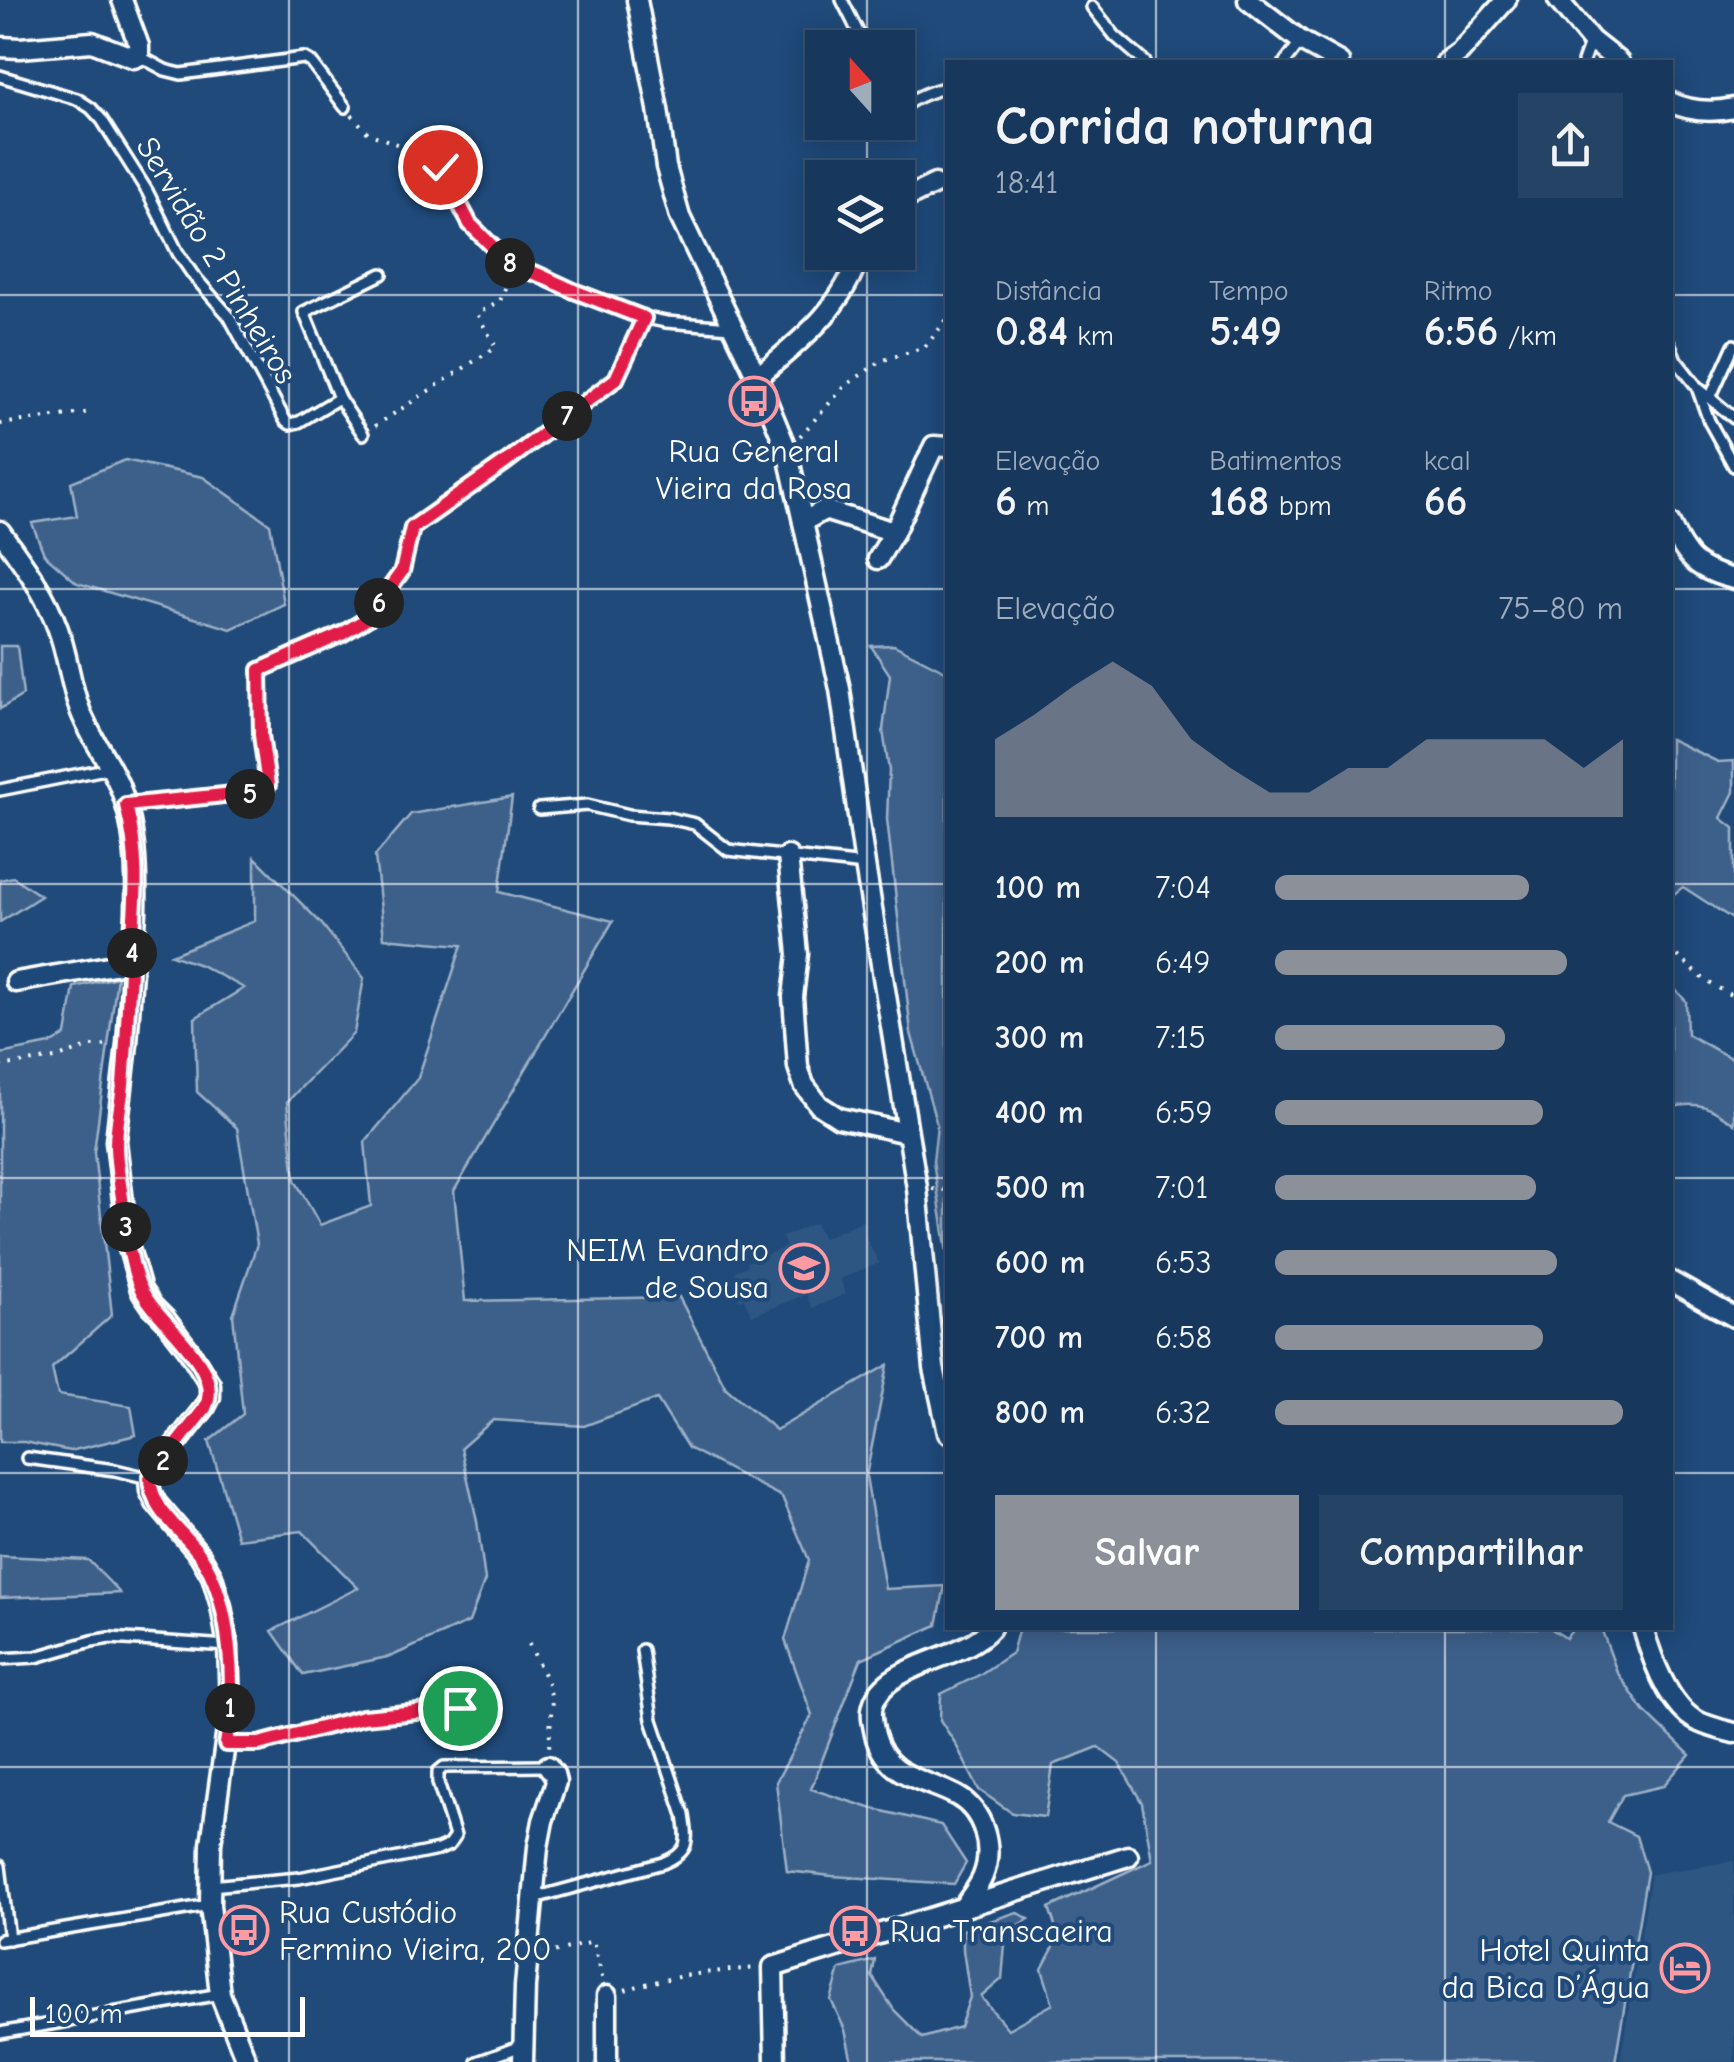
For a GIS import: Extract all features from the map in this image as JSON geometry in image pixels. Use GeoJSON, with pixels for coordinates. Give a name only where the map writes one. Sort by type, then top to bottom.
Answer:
{"type":"FeatureCollection","features":[{"type":"Feature","properties":{"kind":"street"},"geometry":{"type":"LineString","coordinates":[[0,47],[92,42],[134,58],[140,56],[122,0]]}},
{"type":"Feature","properties":{"kind":"street"},"geometry":{"type":"LineString","coordinates":[[637,0],[666,168],[680,217],[758,378],[787,450],[840,689],[917,1188],[934,1368],[945,1419]]}},
{"type":"Feature","properties":{"kind":"street"},"geometry":{"type":"LineString","coordinates":[[1248,0],[1301,41],[1335,60]]}},
{"type":"Feature","properties":{"kind":"street"},"geometry":{"type":"LineString","coordinates":[[1449,60],[1506,0]]}},
{"type":"Feature","properties":{"kind":"street"},"geometry":{"type":"LineString","coordinates":[[1558,0],[1591,40],[1616,60]]}},
{"type":"Feature","properties":{"kind":"street"},"geometry":{"type":"LineString","coordinates":[[1673,103],[1717,112],[1734,108]]}},
{"type":"Feature","properties":{"kind":"street"},"geometry":{"type":"LineString","coordinates":[[915,194],[936,184]]}},
{"type":"Feature","properties":{"kind":"street"},"geometry":{"type":"LineString","coordinates":[[758,378],[810,334],[836,303],[852,270]]}},
{"type":"Feature","properties":{"kind":"street"},"geometry":{"type":"LineString","coordinates":[[878,559],[934,446],[945,447]]}},
{"type":"Feature","properties":{"kind":"street"},"geometry":{"type":"LineString","coordinates":[[803,522],[824,510],[894,532]]}},
{"type":"Feature","properties":{"kind":"street"},"geometry":{"type":"LineString","coordinates":[[0,531],[40,588],[59,631],[80,711],[126,805],[134,840],[137,878],[116,1141],[128,1245],[141,1290],[203,1369],[210,1384],[205,1408],[150,1478],[150,1490],[212,1576],[228,1646],[231,1680],[216,1802],[210,1895],[220,1994],[247,2062]]}},
{"type":"Feature","properties":{"kind":"street"},"geometry":{"type":"LineString","coordinates":[[1676,552],[1718,575],[1734,579]]}},
{"type":"Feature","properties":{"kind":"street"},"geometry":{"type":"LineString","coordinates":[[788,856],[798,954],[793,997],[798,1067],[804,1085],[819,1105],[840,1118],[907,1133]]}},
{"type":"Feature","properties":{"kind":"street"},"geometry":{"type":"LineString","coordinates":[[16,982],[131,962]]}},
{"type":"Feature","properties":{"kind":"street"},"geometry":{"type":"LineString","coordinates":[[1673,1284],[1734,1317]]}},
{"type":"Feature","properties":{"kind":"street"},"geometry":{"type":"LineString","coordinates":[[962,1908],[983,1878],[989,1854],[980,1820],[958,1797],[909,1778],[892,1764],[878,1746],[871,1708],[879,1690],[892,1679],[967,1646],[988,1630]]}},
{"type":"Feature","properties":{"kind":"street"},"geometry":{"type":"LineString","coordinates":[[1643,1630],[1668,1690],[1692,1719],[1734,1733]]}},
{"type":"Feature","properties":{"kind":"street"},"geometry":{"type":"LineString","coordinates":[[523,2054],[532,1899],[543,1821],[555,1789],[554,1774],[548,1766]]}},
{"type":"Feature","properties":{"kind":"street"},"geometry":{"type":"LineString","coordinates":[[775,2062],[773,1966],[1128,1856]]}},
{"type":"Feature","properties":{"kind":"street"},"geometry":{"type":"LineString","coordinates":[[607,1996],[607,2062]]}},
{"type":"Feature","properties":{"kind":"lane"},"geometry":{"type":"LineString","coordinates":[[842,0],[857,30]]}},
{"type":"Feature","properties":{"kind":"lane"},"geometry":{"type":"LineString","coordinates":[[1092,7],[1115,36],[1143,60]]}},
{"type":"Feature","properties":{"kind":"lane"},"geometry":{"type":"LineString","coordinates":[[1584,60],[1591,40]]}},
{"type":"Feature","properties":{"kind":"lane"},"geometry":{"type":"LineString","coordinates":[[1287,60],[1301,41]]}},
{"type":"Feature","properties":{"kind":"lane"},"geometry":{"type":"LineString","coordinates":[[140,56],[164,70],[181,74],[304,58],[346,107]]}},
{"type":"Feature","properties":{"kind":"lane","name":"Servidão 2 Pinheiros"},"geometry":{"type":"LineString","coordinates":[[0,76],[77,99],[102,120],[147,190],[178,253],[230,316],[284,420],[290,424],[339,398],[304,312],[382,274]]}},
{"type":"Feature","properties":{"kind":"lane"},"geometry":{"type":"LineString","coordinates":[[915,97],[945,88]]}},
{"type":"Feature","properties":{"kind":"lane"},"geometry":{"type":"LineString","coordinates":[[440,167],[470,224],[513,267],[644,318],[734,327]]}},
{"type":"Feature","properties":{"kind":"lane"},"geometry":{"type":"LineString","coordinates":[[1710,398],[1734,345]]}},
{"type":"Feature","properties":{"kind":"lane"},"geometry":{"type":"LineString","coordinates":[[1673,352],[1698,388],[1734,418]]}},
{"type":"Feature","properties":{"kind":"lane"},"geometry":{"type":"LineString","coordinates":[[1698,388],[1709,420],[1734,466]]}},
{"type":"Feature","properties":{"kind":"lane"},"geometry":{"type":"LineString","coordinates":[[339,398],[362,434]]}},
{"type":"Feature","properties":{"kind":"lane"},"geometry":{"type":"LineString","coordinates":[[126,805],[263,791],[268,785],[261,735],[260,670]]}},
{"type":"Feature","properties":{"kind":"lane"},"geometry":{"type":"LineString","coordinates":[[0,790],[110,768]]}},
{"type":"Feature","properties":{"kind":"lane"},"geometry":{"type":"LineString","coordinates":[[540,809],[587,805],[668,818],[694,824],[728,850],[865,866]]}},
{"type":"Feature","properties":{"kind":"lane"},"geometry":{"type":"LineString","coordinates":[[27,1458],[150,1478]]}},
{"type":"Feature","properties":{"kind":"lane"},"geometry":{"type":"LineString","coordinates":[[0,1659],[36,1657],[110,1638],[228,1646]]}},
{"type":"Feature","properties":{"kind":"lane"},"geometry":{"type":"LineString","coordinates":[[532,1899],[663,1863],[685,1850],[684,1815],[652,1720],[642,1650]]}},
{"type":"Feature","properties":{"kind":"lane"},"geometry":{"type":"LineString","coordinates":[[0,1866],[4,1939],[438,1850],[449,1845],[455,1836],[438,1783],[438,1772],[444,1767],[548,1766]]}},
{"type":"Feature","properties":{"kind":"lane"},"geometry":{"type":"LineString","coordinates":[[0,2033],[220,1994]]}},
{"type":"Feature","properties":{"kind":"lane"},"geometry":{"type":"LineString","coordinates":[[477,2062],[523,2054]]}},
{"type":"Feature","properties":{"kind":"path"},"geometry":{"type":"LineString","coordinates":[[346,107],[368,133],[429,156],[440,167]]}},
{"type":"Feature","properties":{"kind":"path"},"geometry":{"type":"LineString","coordinates":[[362,434],[496,347],[478,314],[500,301],[513,267]]}},
{"type":"Feature","properties":{"kind":"path"},"geometry":{"type":"LineString","coordinates":[[260,670],[342,634],[368,618],[402,571],[412,528],[616,379],[644,318]]}},
{"type":"Feature","properties":{"kind":"path"},"geometry":{"type":"LineString","coordinates":[[787,450],[845,386],[881,361],[925,347],[945,322]]}},
{"type":"Feature","properties":{"kind":"path"},"geometry":{"type":"LineString","coordinates":[[0,424],[92,412]]}},
{"type":"Feature","properties":{"kind":"path"},"geometry":{"type":"LineString","coordinates":[[1673,953],[1706,981],[1734,997]]}},
{"type":"Feature","properties":{"kind":"path"},"geometry":{"type":"LineString","coordinates":[[0,1066],[55,1058],[92,1046],[126,1044]]}},
{"type":"Feature","properties":{"kind":"path"},"geometry":{"type":"LineString","coordinates":[[529,1644],[552,1700],[548,1766]]}},
{"type":"Feature","properties":{"kind":"path"},"geometry":{"type":"LineString","coordinates":[[226,1744],[259,1744],[363,1717],[460,1708]]}},
{"type":"Feature","properties":{"kind":"path"},"geometry":{"type":"LineString","coordinates":[[527,1959],[593,1942],[607,1996],[695,1973],[773,1966]]}},
{"type":"Feature","properties":{"kind":"shaded area"},"geometry":{"type":"Polygon","coordinates":[[[125,460],[203,477],[270,524],[284,604],[231,629],[77,583],[44,554],[32,523],[77,516],[71,482],[125,460]]]}},
{"type":"Feature","properties":{"kind":"shaded area"},"geometry":{"type":"Polygon","coordinates":[[[894,645],[945,671],[945,1240],[933,1161],[937,1125],[911,1033],[887,819],[889,771],[883,730],[890,675],[871,646],[894,645]]]}},
{"type":"Feature","properties":{"kind":"shaded area"},"geometry":{"type":"Polygon","coordinates":[[[0,646],[17,646],[23,695],[0,709],[0,646]]]}},
{"type":"Feature","properties":{"kind":"shaded area"},"geometry":{"type":"Polygon","coordinates":[[[1673,740],[1718,762],[1734,761],[1734,792],[1721,818],[1734,828],[1734,920],[1683,887],[1673,895],[1673,740]]]}},
{"type":"Feature","properties":{"kind":"shaded area"},"geometry":{"type":"Polygon","coordinates":[[[512,797],[499,892],[613,921],[454,1191],[465,1301],[679,1297],[726,1388],[776,1430],[888,1365],[866,1476],[885,1589],[945,1586],[937,1625],[861,1659],[811,1789],[941,1825],[966,1863],[954,1884],[787,1871],[776,1782],[812,1715],[785,1640],[809,1560],[782,1497],[688,1448],[657,1399],[584,1426],[493,1420],[461,1448],[485,1580],[469,1622],[392,1656],[303,1675],[272,1631],[358,1588],[302,1531],[238,1539],[209,1441],[243,1414],[233,1315],[257,1244],[237,1128],[197,1092],[195,1018],[244,988],[171,955],[255,921],[255,857],[321,923],[364,978],[354,1033],[287,1102],[295,1180],[320,1225],[371,1206],[365,1142],[418,1078],[462,945],[384,938],[375,856],[411,814],[512,797]]]}},
{"type":"Feature","properties":{"kind":"shaded area"},"geometry":{"type":"Polygon","coordinates":[[[13,877],[41,896],[0,922],[0,880],[13,877]]]}},
{"type":"Feature","properties":{"kind":"shaded area"},"geometry":{"type":"Polygon","coordinates":[[[117,977],[94,1152],[112,1315],[52,1368],[58,1395],[131,1406],[136,1435],[70,1451],[24,1442],[0,1442],[0,1054],[50,1044],[66,1035],[74,987],[117,977]]]}},
{"type":"Feature","properties":{"kind":"shaded area"},"geometry":{"type":"Polygon","coordinates":[[[1673,987],[1686,1001],[1687,1034],[1734,1060],[1734,1124],[1704,1107],[1673,1108],[1673,987]]]}},
{"type":"Feature","properties":{"kind":"shaded area","name":"NEIM Evandro de Sousa"},"geometry":{"type":"Polygon","coordinates":[[[864,1220],[867,1240],[879,1263],[840,1279],[846,1294],[812,1308],[806,1294],[752,1316],[744,1299],[739,1300],[735,1271],[747,1266],[746,1262],[786,1247],[782,1237],[815,1223],[823,1238],[864,1220]]]}},
{"type":"Feature","properties":{"kind":"shaded area"},"geometry":{"type":"Polygon","coordinates":[[[0,1556],[88,1560],[120,1593],[0,1598],[0,1556]]]}},
{"type":"Feature","properties":{"kind":"shaded area"},"geometry":{"type":"Polygon","coordinates":[[[1018,1630],[1553,1630],[1566,1638],[1572,1630],[1602,1630],[1617,1672],[1644,1711],[1690,1755],[1663,1786],[1623,1795],[1608,1822],[1636,1836],[1647,1872],[1615,2062],[852,2062],[845,2030],[831,2000],[840,1969],[875,1960],[872,1976],[894,2010],[922,2038],[960,2027],[970,1997],[963,1930],[1017,1912],[1029,1919],[1006,1933],[1002,1979],[981,1997],[1008,2029],[1053,2004],[1042,1969],[1059,1937],[1049,1908],[1152,1860],[1142,1803],[1119,1763],[1098,1747],[1053,1765],[1045,1817],[1012,1813],[979,1790],[940,1720],[941,1694],[1012,1653],[1018,1630]]]}},
{"type":"Feature","properties":{"kind":"shaded area","name":"Hotel Quinta da Bica D’Água"},"geometry":{"type":"Polygon","coordinates":[[[1734,1861],[1734,2062],[1620,2062],[1651,1874],[1734,1861]]]}},
{"type":"Feature","properties":{"kind":"place","name":"Rua General Vieira da Rosa"},"geometry":{"type":"Point","coordinates":[754,401]}},
{"type":"Feature","properties":{"kind":"place","name":"NEIM Evandro de Sousa"},"geometry":{"type":"Point","coordinates":[804,1268]}},
{"type":"Feature","properties":{"kind":"place","name":"Rua Custódio Fermino Vieira, 200"},"geometry":{"type":"Point","coordinates":[244,1930]}},
{"type":"Feature","properties":{"kind":"place","name":"Rua Transcaeira"},"geometry":{"type":"Point","coordinates":[855,1931]}},
{"type":"Feature","properties":{"kind":"place","name":"Hotel Quinta da Bica D’Água"},"geometry":{"type":"Point","coordinates":[1685,1968]}},
{"type":"Feature","properties":{"kind":"route"},"geometry":{"type":"LineString","coordinates":[[440,167],[470,224],[513,267],[644,318],[616,379],[412,528],[402,571],[368,618],[342,634],[260,670],[261,735],[268,785],[263,791],[126,805],[135,853],[136,913],[116,1141],[128,1245],[141,1290],[203,1369],[210,1384],[205,1408],[150,1478],[150,1490],[200,1555],[212,1576],[221,1606],[231,1680],[226,1744],[259,1744],[363,1717],[460,1708]]}}]}
